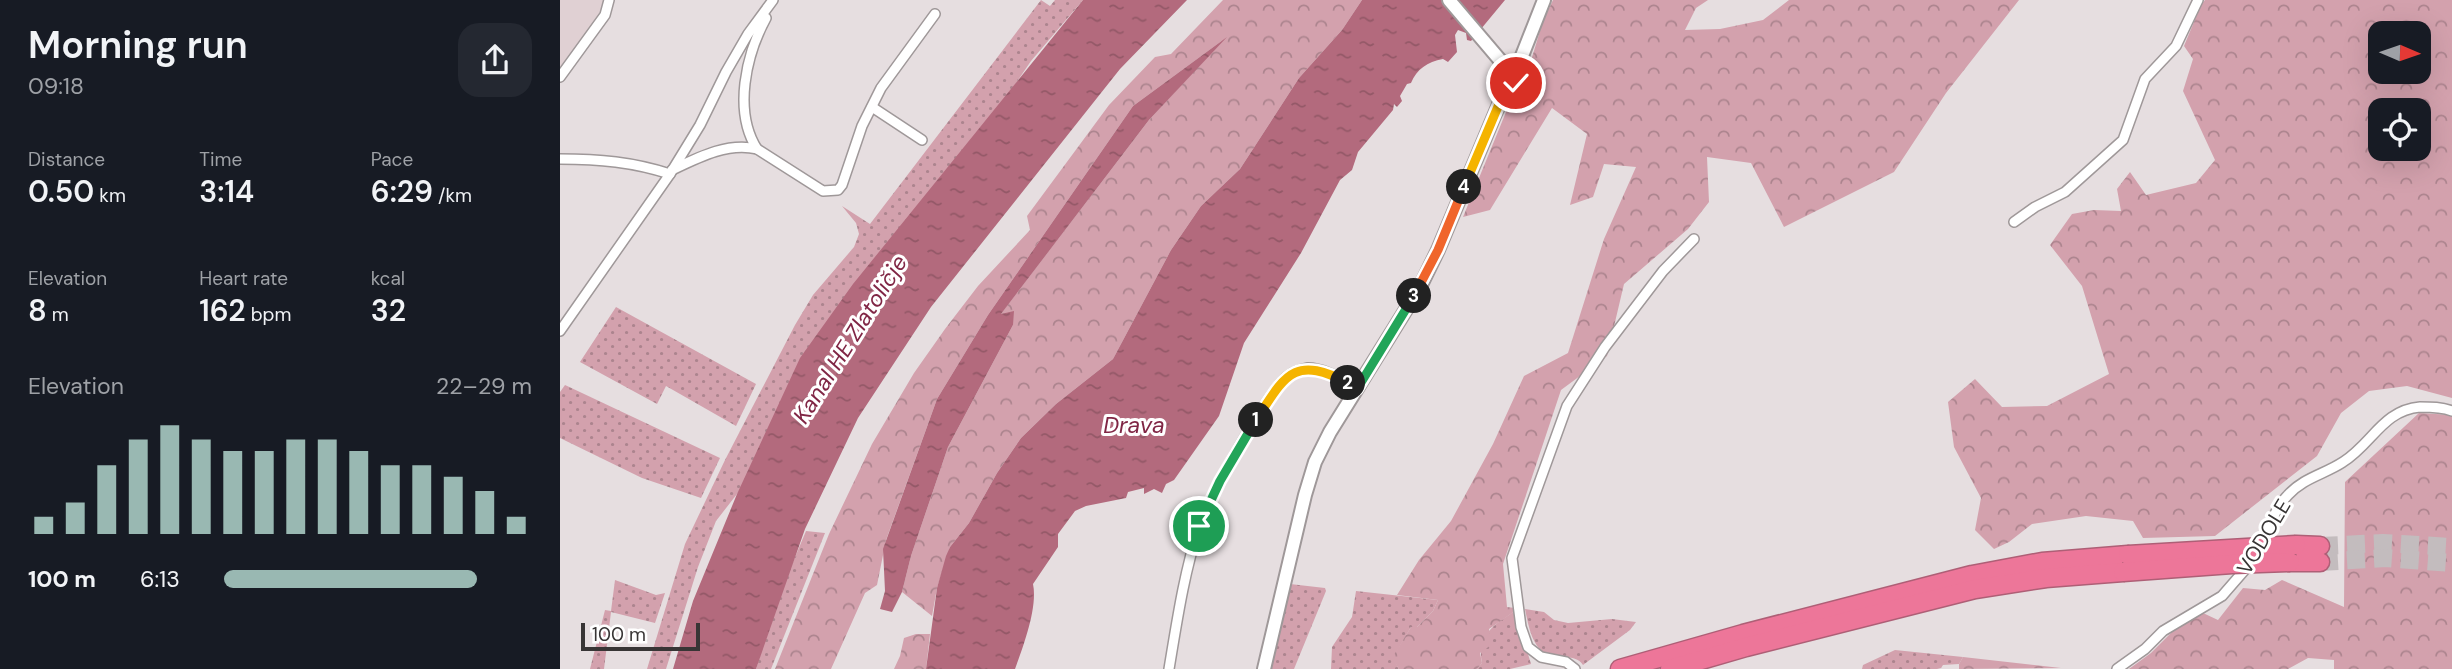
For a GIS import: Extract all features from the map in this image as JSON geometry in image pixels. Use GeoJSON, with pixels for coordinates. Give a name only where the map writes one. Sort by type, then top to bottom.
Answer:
{"type":"FeatureCollection","features":[{"type":"Feature","properties":{"kind":"highway"},"geometry":{"type":"LineString","coordinates":[[1620,669],[1972,575],[2042,562],[2220,565],[2293,554],[2320,554]]}},
{"type":"Feature","properties":{"kind":"highway"},"geometry":{"type":"LineString","coordinates":[[1671,669],[1746,647],[1975,589],[2126,564]]}},
{"type":"Feature","properties":{"kind":"street"},"geometry":{"type":"LineString","coordinates":[[560,77],[605,15],[609,0]]}},
{"type":"Feature","properties":{"kind":"street"},"geometry":{"type":"LineString","coordinates":[[757,149],[746,123],[745,93],[756,36],[774,0]]}},
{"type":"Feature","properties":{"kind":"street"},"geometry":{"type":"LineString","coordinates":[[560,331],[670,172],[700,125],[748,34],[774,0]]}},
{"type":"Feature","properties":{"kind":"street"},"geometry":{"type":"LineString","coordinates":[[1449,0],[1507,63]]}},
{"type":"Feature","properties":{"kind":"street"},"geometry":{"type":"LineString","coordinates":[[1264,669],[1315,462],[1330,432],[1398,325],[1438,250],[1510,84],[1502,76],[1507,63],[1544,0]]}},
{"type":"Feature","properties":{"kind":"street"},"geometry":{"type":"LineString","coordinates":[[2014,222],[2064,192],[2123,140],[2145,79],[2176,46],[2198,0]]}},
{"type":"Feature","properties":{"kind":"street"},"geometry":{"type":"LineString","coordinates":[[560,159],[606,159],[670,172],[719,150],[746,146],[757,149],[824,191],[838,190],[862,126],[881,88],[935,14]]}},
{"type":"Feature","properties":{"kind":"street"},"geometry":{"type":"LineString","coordinates":[[872,107],[922,140]]}},
{"type":"Feature","properties":{"kind":"street"},"geometry":{"type":"LineString","coordinates":[[1575,669],[1566,662],[1541,657],[1528,647],[1521,627],[1511,558],[1567,406],[1605,347],[1664,271],[1694,239]]}},
{"type":"Feature","properties":{"kind":"street"},"geometry":{"type":"LineString","coordinates":[[1169,669],[1181,597],[1199,526],[1220,481],[1272,395],[1289,375],[1308,368],[1333,375],[1357,389]]}},
{"type":"Feature","properties":{"kind":"street","name":"VODOLE"},"geometry":{"type":"LineString","coordinates":[[2117,669],[2145,649],[2163,631],[2222,596],[2234,584],[2256,555],[2279,506],[2292,490],[2346,461],[2384,421],[2406,408],[2429,407],[2452,411]]}},
{"type":"Feature","properties":{"kind":"shaded area"},"geometry":{"type":"Polygon","coordinates":[[[560,0],[605,0],[602,13],[560,71],[560,0]]]}},
{"type":"Feature","properties":{"kind":"green space"},"geometry":{"type":"Polygon","coordinates":[[[1041,0],[1050,6],[1055,0],[1083,0],[1031,61],[716,521],[698,567],[666,669],[647,669],[685,544],[725,460],[813,295],[854,247],[859,234],[856,223],[842,206],[870,224],[1041,0]]]}},
{"type":"Feature","properties":{"kind":"green space"},"geometry":{"type":"Polygon","coordinates":[[[1223,0],[1362,0],[1342,30],[1299,78],[1240,169],[1201,206],[1171,250],[1113,359],[1056,404],[1021,438],[997,473],[969,523],[950,547],[937,588],[932,616],[902,592],[911,556],[948,447],[1013,325],[1000,315],[1149,120],[1223,40],[1133,106],[988,315],[937,399],[886,540],[877,585],[865,593],[831,669],[775,669],[829,534],[872,444],[914,373],[978,286],[1030,230],[1027,216],[1109,105],[1155,57],[1171,54],[1223,0]]]}},
{"type":"Feature","properties":{"kind":"green space"},"geometry":{"type":"Polygon","coordinates":[[[1553,0],[1708,0],[1696,8],[1685,30],[1720,29],[1763,20],[1789,0],[2019,0],[1946,93],[1894,172],[1784,227],[1751,163],[1707,157],[1709,202],[1688,229],[1624,284],[1607,356],[1561,390],[1503,564],[1507,607],[1515,608],[1515,611],[1489,629],[1491,645],[1480,653],[1482,663],[1477,669],[1399,669],[1392,658],[1411,627],[1417,627],[1433,611],[1438,600],[1397,595],[1419,560],[1451,521],[1493,444],[1524,376],[1568,353],[1604,239],[1636,167],[1604,164],[1593,197],[1570,205],[1587,134],[1552,108],[1490,210],[1463,217],[1513,95],[1522,92],[1531,83],[1530,64],[1543,21],[1553,0]]]}},
{"type":"Feature","properties":{"kind":"green space"},"geometry":{"type":"Polygon","coordinates":[[[2205,0],[2452,0],[2452,398],[2407,386],[2369,391],[2341,413],[2317,456],[2215,536],[2143,538],[2133,521],[2086,516],[2032,524],[2009,542],[1994,549],[1975,530],[1981,498],[1954,447],[1948,402],[1975,379],[2002,407],[2047,406],[2109,374],[2082,286],[2050,245],[2072,214],[2094,210],[2121,211],[2117,189],[2130,172],[2146,195],[2196,183],[2215,160],[2183,91],[2193,59],[2184,46],[2205,0]]]}},
{"type":"Feature","properties":{"kind":"green space"},"geometry":{"type":"Polygon","coordinates":[[[616,307],[756,384],[736,426],[666,386],[657,404],[580,362],[616,307]]]}},
{"type":"Feature","properties":{"kind":"green space"},"geometry":{"type":"Polygon","coordinates":[[[565,385],[720,458],[701,498],[642,478],[560,438],[560,392],[565,385]]]}},
{"type":"Feature","properties":{"kind":"green space"},"geometry":{"type":"Polygon","coordinates":[[[2419,413],[2452,415],[2452,669],[2334,669],[2334,660],[2308,658],[2288,669],[2129,669],[2151,653],[2172,632],[2203,613],[2218,620],[2243,588],[2265,590],[2282,580],[2344,607],[2345,482],[2419,413]]]}},
{"type":"Feature","properties":{"kind":"green space"},"geometry":{"type":"Polygon","coordinates":[[[806,531],[825,533],[771,669],[756,669],[777,600],[806,531]]]}},
{"type":"Feature","properties":{"kind":"green space"},"geometry":{"type":"Polygon","coordinates":[[[615,580],[656,595],[665,593],[655,623],[611,612],[604,669],[590,669],[605,610],[611,611],[615,580]]]}},
{"type":"Feature","properties":{"kind":"green space"},"geometry":{"type":"Polygon","coordinates":[[[1290,584],[1325,588],[1326,591],[1294,669],[1270,669],[1290,584]]]}},
{"type":"Feature","properties":{"kind":"green space"},"geometry":{"type":"Polygon","coordinates":[[[1356,591],[1438,600],[1433,611],[1417,627],[1411,627],[1393,658],[1399,669],[1331,669],[1332,647],[1352,617],[1356,591]]]}},
{"type":"Feature","properties":{"kind":"green space"},"geometry":{"type":"Polygon","coordinates":[[[1525,609],[1544,612],[1554,620],[1568,623],[1612,619],[1636,622],[1630,630],[1583,665],[1575,659],[1552,656],[1542,651],[1533,637],[1525,609]]]}},
{"type":"Feature","properties":{"kind":"green space"},"geometry":{"type":"Polygon","coordinates":[[[1515,611],[1531,664],[1510,669],[1477,669],[1482,663],[1482,645],[1489,631],[1515,611]]]}},
{"type":"Feature","properties":{"kind":"green space"},"geometry":{"type":"Polygon","coordinates":[[[916,634],[930,634],[926,669],[894,669],[904,638],[916,634]]]}},
{"type":"Feature","properties":{"kind":"green space"},"geometry":{"type":"Polygon","coordinates":[[[1895,650],[1963,657],[1959,664],[1943,665],[1937,669],[1862,669],[1863,665],[1895,650]]]}},
{"type":"Feature","properties":{"kind":"green space"},"geometry":{"type":"Polygon","coordinates":[[[1963,657],[2061,668],[1959,669],[1963,657]]]}},
{"type":"Feature","properties":{"kind":"water","name":"Kanal HE Zlatoličje"},"geometry":{"type":"Polygon","coordinates":[[[1083,0],[1187,0],[1120,69],[931,307],[858,418],[805,529],[756,669],[673,669],[693,601],[737,494],[800,358],[853,284],[1083,0]]]}},
{"type":"Feature","properties":{"kind":"water","name":"Drava"},"geometry":{"type":"Polygon","coordinates":[[[1362,0],[1505,0],[1471,41],[1467,40],[1466,33],[1458,30],[1455,35],[1457,52],[1448,62],[1437,60],[1427,64],[1416,74],[1400,96],[1402,101],[1397,107],[1394,104],[1393,110],[1358,152],[1352,170],[1340,180],[1301,253],[1244,343],[1219,416],[1174,480],[1166,484],[1162,493],[1154,489],[1144,494],[1144,488],[1128,492],[1126,498],[1086,506],[1075,511],[1058,534],[1058,547],[1033,584],[1032,615],[1015,669],[926,669],[937,588],[946,556],[969,523],[997,473],[1021,438],[1056,404],[1113,359],[1171,250],[1201,206],[1240,169],[1299,78],[1342,30],[1362,0]]]}},
{"type":"Feature","properties":{"kind":"water"},"geometry":{"type":"Polygon","coordinates":[[[1227,37],[1149,120],[1001,314],[1014,311],[1013,325],[948,447],[911,556],[902,592],[892,612],[880,609],[885,591],[883,549],[937,399],[988,315],[1133,106],[1227,37]]]}},
{"type":"Feature","properties":{"kind":"tunnel"},"geometry":{"type":"LineString","coordinates":[[2320,546],[2383,543],[2452,547]]}},
{"type":"Feature","properties":{"kind":"tunnel"},"geometry":{"type":"LineString","coordinates":[[2320,562],[2385,558],[2452,563]]}},
{"type":"Feature","properties":{"kind":"route"},"geometry":{"type":"LineString","coordinates":[[1199,526],[1220,481],[1280,383],[1289,375],[1308,368],[1320,370],[1357,389],[1420,287],[1505,90],[1510,84],[1516,83]]}}]}
